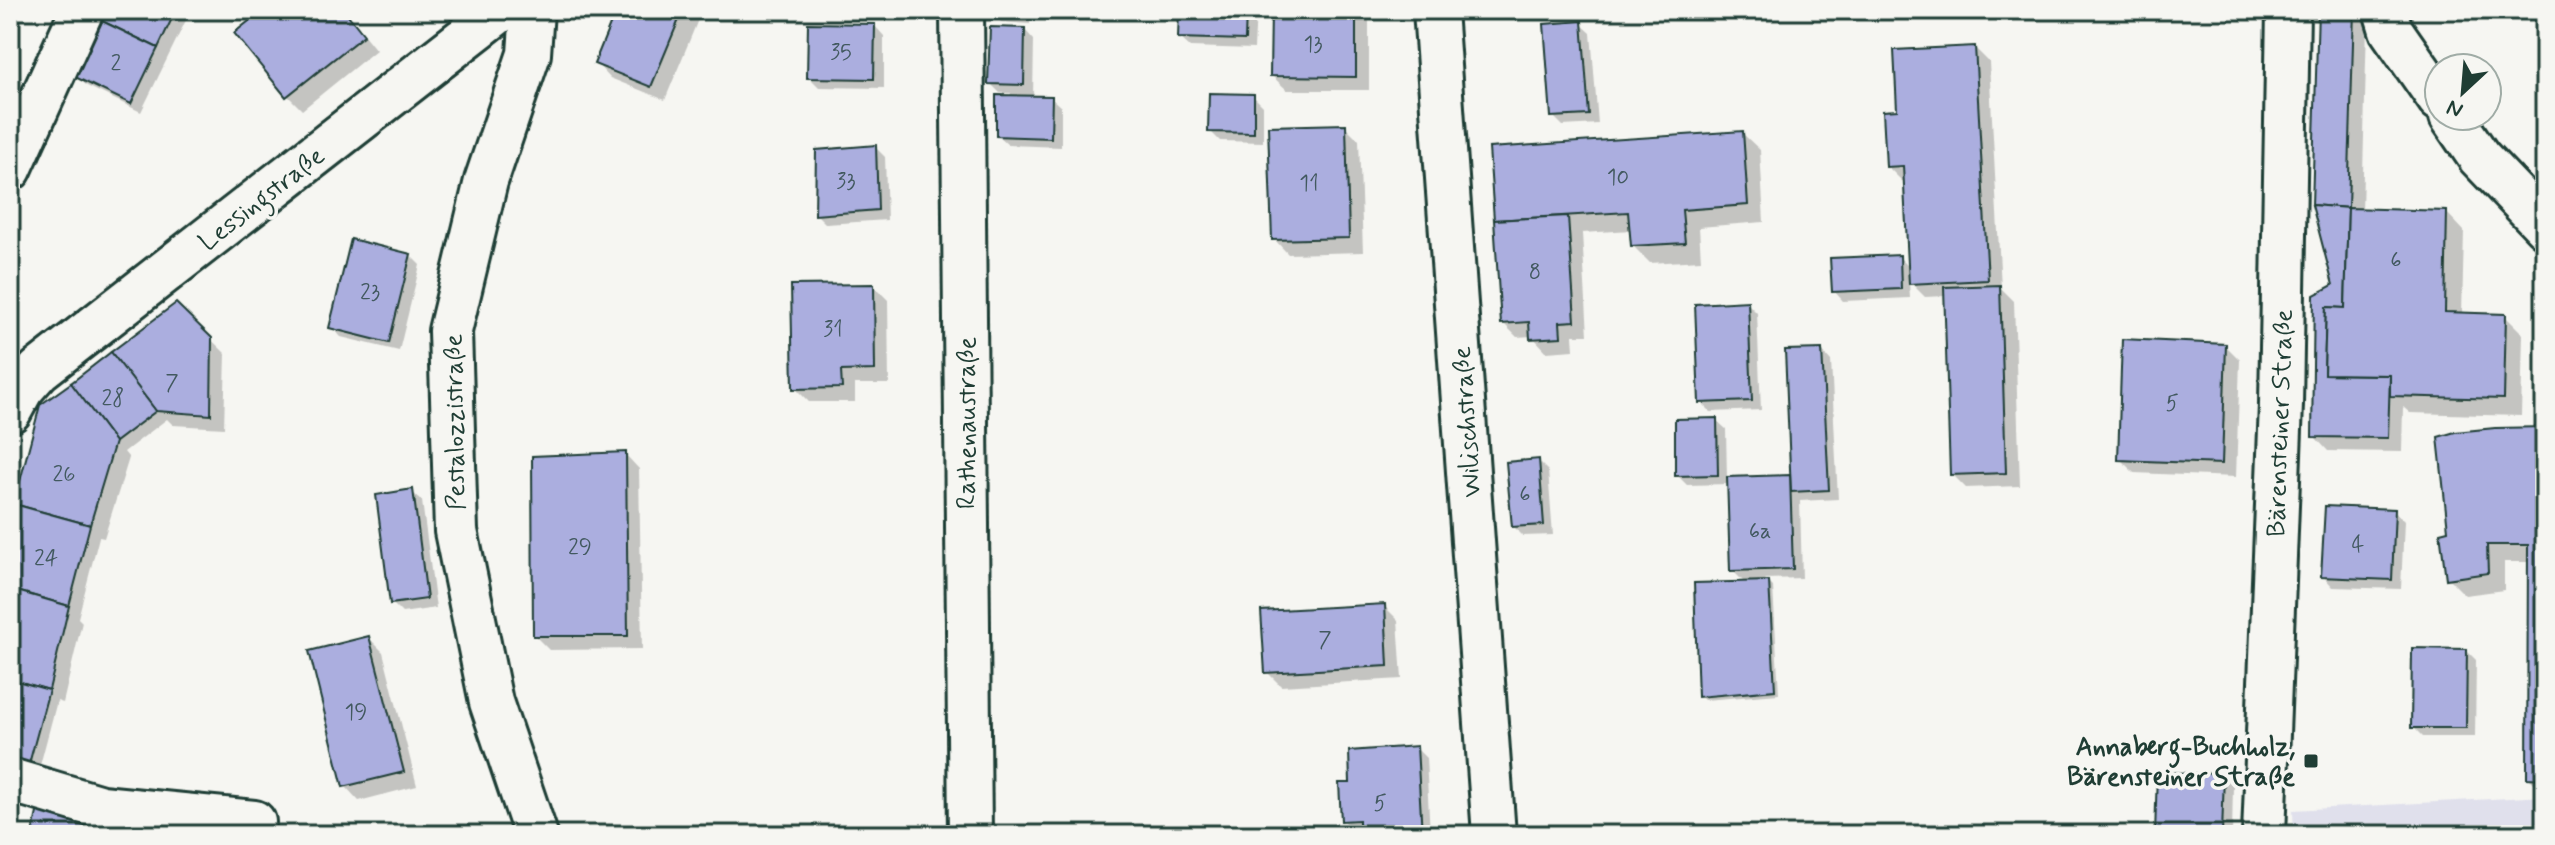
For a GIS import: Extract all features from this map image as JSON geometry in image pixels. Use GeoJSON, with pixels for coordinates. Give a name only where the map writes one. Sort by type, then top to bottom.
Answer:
{"type":"FeatureCollection","features":[{"type":"Feature","properties":{"kind":"street"},"geometry":{"type":"LineString","coordinates":[[10,169],[82,10]]}},
{"type":"Feature","properties":{"kind":"street","name":"Lessingstraße"},"geometry":{"type":"LineString","coordinates":[[14,393],[39,370],[501,10]]}},
{"type":"Feature","properties":{"kind":"street","name":"Pestalozzistraße"},"geometry":{"type":"LineString","coordinates":[[532,10],[529,54],[486,181],[450,331],[456,531],[491,702],[536,835]]}},
{"type":"Feature","properties":{"kind":"street","name":"Rathenaustraße"},"geometry":{"type":"LineString","coordinates":[[962,10],[970,835]]}},
{"type":"Feature","properties":{"kind":"street","name":"Wilischstraße"},"geometry":{"type":"LineString","coordinates":[[1435,10],[1494,835]]}},
{"type":"Feature","properties":{"kind":"street","name":"Bärensteiner Straße"},"geometry":{"type":"LineString","coordinates":[[2264,835],[2281,404],[2288,10]]}},
{"type":"Feature","properties":{"kind":"street"},"geometry":{"type":"LineString","coordinates":[[2385,10],[2391,30],[2423,76]]}},
{"type":"Feature","properties":{"kind":"street"},"geometry":{"type":"LineString","coordinates":[[2462,132],[2479,157],[2545,226]]}},
{"type":"Feature","properties":{"kind":"street"},"geometry":{"type":"LineString","coordinates":[[10,780],[101,807],[254,822]]}},
{"type":"Feature","properties":{"kind":"shaded area"},"geometry":{"type":"Polygon","coordinates":[[[2545,796],[2545,835],[2294,835],[2293,810],[2545,796]]]}},
{"type":"Feature","properties":{"kind":"building"},"geometry":{"type":"Polygon","coordinates":[[[107,10],[176,10],[158,48],[102,21],[107,10]]]}},
{"type":"Feature","properties":{"kind":"building"},"geometry":{"type":"Polygon","coordinates":[[[263,10],[344,10],[364,35],[286,97],[234,33],[263,10]]]}},
{"type":"Feature","properties":{"kind":"building"},"geometry":{"type":"Polygon","coordinates":[[[616,10],[683,10],[651,87],[594,64],[616,10]]]}},
{"type":"Feature","properties":{"kind":"building"},"geometry":{"type":"Polygon","coordinates":[[[1179,10],[1246,10],[1245,40],[1178,38],[1179,10]]]}},
{"type":"Feature","properties":{"kind":"building"},"geometry":{"type":"Polygon","coordinates":[[[1271,10],[1356,10],[1356,77],[1270,76],[1271,10]]]}},
{"type":"Feature","properties":{"kind":"building"},"geometry":{"type":"Polygon","coordinates":[[[2318,10],[2354,10],[2348,208],[2312,205],[2318,10]]]}},
{"type":"Feature","properties":{"kind":"building"},"geometry":{"type":"Polygon","coordinates":[[[102,21],[158,48],[131,104],[75,77],[102,21]]]}},
{"type":"Feature","properties":{"kind":"building"},"geometry":{"type":"Polygon","coordinates":[[[1582,21],[1589,115],[1551,117],[1544,24],[1582,21]]]}},
{"type":"Feature","properties":{"kind":"building"},"geometry":{"type":"Polygon","coordinates":[[[808,23],[875,24],[874,79],[807,78],[808,23]]]}},
{"type":"Feature","properties":{"kind":"building"},"geometry":{"type":"Polygon","coordinates":[[[990,27],[1025,28],[1024,85],[988,84],[990,27]]]}},
{"type":"Feature","properties":{"kind":"building"},"geometry":{"type":"Polygon","coordinates":[[[1975,46],[1988,280],[1909,284],[1903,166],[1886,167],[1883,111],[1897,110],[1894,50],[1975,46]]]}},
{"type":"Feature","properties":{"kind":"building"},"geometry":{"type":"Polygon","coordinates":[[[1209,93],[1254,94],[1254,133],[1208,132],[1209,93]]]}},
{"type":"Feature","properties":{"kind":"building"},"geometry":{"type":"Polygon","coordinates":[[[996,95],[1052,96],[1051,138],[996,136],[996,95]]]}},
{"type":"Feature","properties":{"kind":"building"},"geometry":{"type":"Polygon","coordinates":[[[1346,124],[1349,238],[1272,240],[1268,126],[1346,124]]]}},
{"type":"Feature","properties":{"kind":"building"},"geometry":{"type":"Polygon","coordinates":[[[1743,131],[1748,205],[1682,210],[1685,243],[1631,246],[1628,212],[1494,220],[1489,148],[1743,131]]]}},
{"type":"Feature","properties":{"kind":"building"},"geometry":{"type":"Polygon","coordinates":[[[876,145],[878,210],[815,215],[816,150],[876,145]]]}},
{"type":"Feature","properties":{"kind":"building"},"geometry":{"type":"Polygon","coordinates":[[[2312,205],[2348,208],[2345,308],[2326,307],[2324,374],[2390,375],[2388,438],[2312,437],[2314,295],[2333,285],[2312,205]]]}},
{"type":"Feature","properties":{"kind":"building"},"geometry":{"type":"Polygon","coordinates":[[[2348,208],[2447,211],[2445,312],[2506,314],[2504,399],[2390,396],[2390,375],[2324,374],[2326,307],[2345,308],[2348,208]]]}},
{"type":"Feature","properties":{"kind":"building"},"geometry":{"type":"Polygon","coordinates":[[[1568,216],[1575,321],[1560,322],[1561,337],[1530,339],[1529,322],[1501,324],[1494,220],[1568,216]]]}},
{"type":"Feature","properties":{"kind":"building"},"geometry":{"type":"Polygon","coordinates":[[[351,239],[411,254],[389,343],[329,328],[351,239]]]}},
{"type":"Feature","properties":{"kind":"building"},"geometry":{"type":"Polygon","coordinates":[[[1900,255],[1901,289],[1832,292],[1830,258],[1900,255]]]}},
{"type":"Feature","properties":{"kind":"building"},"geometry":{"type":"Polygon","coordinates":[[[874,284],[875,370],[841,371],[842,388],[793,389],[791,285],[874,284]]]}},
{"type":"Feature","properties":{"kind":"building"},"geometry":{"type":"Polygon","coordinates":[[[2000,285],[2006,473],[1950,475],[1944,287],[2000,285]]]}},
{"type":"Feature","properties":{"kind":"building"},"geometry":{"type":"Polygon","coordinates":[[[1748,301],[1752,401],[1699,403],[1695,304],[1748,301]]]}},
{"type":"Feature","properties":{"kind":"building"},"geometry":{"type":"Polygon","coordinates":[[[176,303],[212,338],[211,415],[156,411],[111,352],[176,303]]]}},
{"type":"Feature","properties":{"kind":"building"},"geometry":{"type":"Polygon","coordinates":[[[2122,339],[2226,344],[2222,464],[2118,460],[2122,339]]]}},
{"type":"Feature","properties":{"kind":"building"},"geometry":{"type":"Polygon","coordinates":[[[1822,349],[1829,490],[1791,492],[1785,350],[1822,349]]]}},
{"type":"Feature","properties":{"kind":"building"},"geometry":{"type":"Polygon","coordinates":[[[111,352],[156,411],[115,442],[71,383],[111,352]]]}},
{"type":"Feature","properties":{"kind":"building"},"geometry":{"type":"Polygon","coordinates":[[[71,383],[115,442],[90,525],[14,504],[40,405],[71,383]]]}},
{"type":"Feature","properties":{"kind":"building"},"geometry":{"type":"Polygon","coordinates":[[[1717,418],[1718,475],[1675,476],[1675,419],[1717,418]]]}},
{"type":"Feature","properties":{"kind":"building"},"geometry":{"type":"Polygon","coordinates":[[[2545,427],[2545,779],[2527,778],[2528,545],[2487,545],[2488,573],[2446,579],[2440,532],[2448,530],[2438,437],[2495,428],[2545,427]]]}},
{"type":"Feature","properties":{"kind":"building"},"geometry":{"type":"Polygon","coordinates":[[[626,452],[628,636],[533,636],[532,456],[626,452]]]}},
{"type":"Feature","properties":{"kind":"building"},"geometry":{"type":"Polygon","coordinates":[[[1539,459],[1544,525],[1512,527],[1506,462],[1539,459]]]}},
{"type":"Feature","properties":{"kind":"building"},"geometry":{"type":"Polygon","coordinates":[[[1790,475],[1793,569],[1730,571],[1727,477],[1790,475]]]}},
{"type":"Feature","properties":{"kind":"building"},"geometry":{"type":"Polygon","coordinates":[[[413,489],[427,599],[390,604],[376,495],[413,489]]]}},
{"type":"Feature","properties":{"kind":"building"},"geometry":{"type":"Polygon","coordinates":[[[14,504],[90,525],[69,606],[10,589],[10,519],[14,504]]]}},
{"type":"Feature","properties":{"kind":"building"},"geometry":{"type":"Polygon","coordinates":[[[2325,506],[2395,509],[2392,580],[2321,577],[2325,506]]]}},
{"type":"Feature","properties":{"kind":"building"},"geometry":{"type":"Polygon","coordinates":[[[1769,581],[1775,690],[1698,697],[1694,583],[1769,581]]]}},
{"type":"Feature","properties":{"kind":"building"},"geometry":{"type":"Polygon","coordinates":[[[10,589],[69,606],[49,690],[10,679],[10,589]]]}},
{"type":"Feature","properties":{"kind":"building"},"geometry":{"type":"Polygon","coordinates":[[[1385,604],[1388,666],[1265,673],[1261,611],[1385,604]]]}},
{"type":"Feature","properties":{"kind":"building"},"geometry":{"type":"Polygon","coordinates":[[[369,636],[404,772],[343,787],[309,651],[369,636]]]}},
{"type":"Feature","properties":{"kind":"building"},"geometry":{"type":"Polygon","coordinates":[[[2412,648],[2467,649],[2466,728],[2411,728],[2412,648]]]}},
{"type":"Feature","properties":{"kind":"building"},"geometry":{"type":"Polygon","coordinates":[[[10,679],[49,690],[29,764],[10,758],[10,679]]]}},
{"type":"Feature","properties":{"kind":"building"},"geometry":{"type":"Polygon","coordinates":[[[1417,746],[1422,835],[1359,835],[1359,820],[1341,821],[1339,783],[1350,783],[1349,751],[1417,746]]]}},
{"type":"Feature","properties":{"kind":"building"},"geometry":{"type":"Polygon","coordinates":[[[2157,772],[2224,774],[2222,835],[2155,835],[2157,772]]]}},
{"type":"Feature","properties":{"kind":"building"},"geometry":{"type":"Polygon","coordinates":[[[38,808],[91,825],[89,835],[32,835],[38,808]]]}},
{"type":"Feature","properties":{"kind":"place","name":"Annaberg-Buchholz, Bärensteiner Straße"},"geometry":{"type":"Point","coordinates":[2311,761]}}]}
